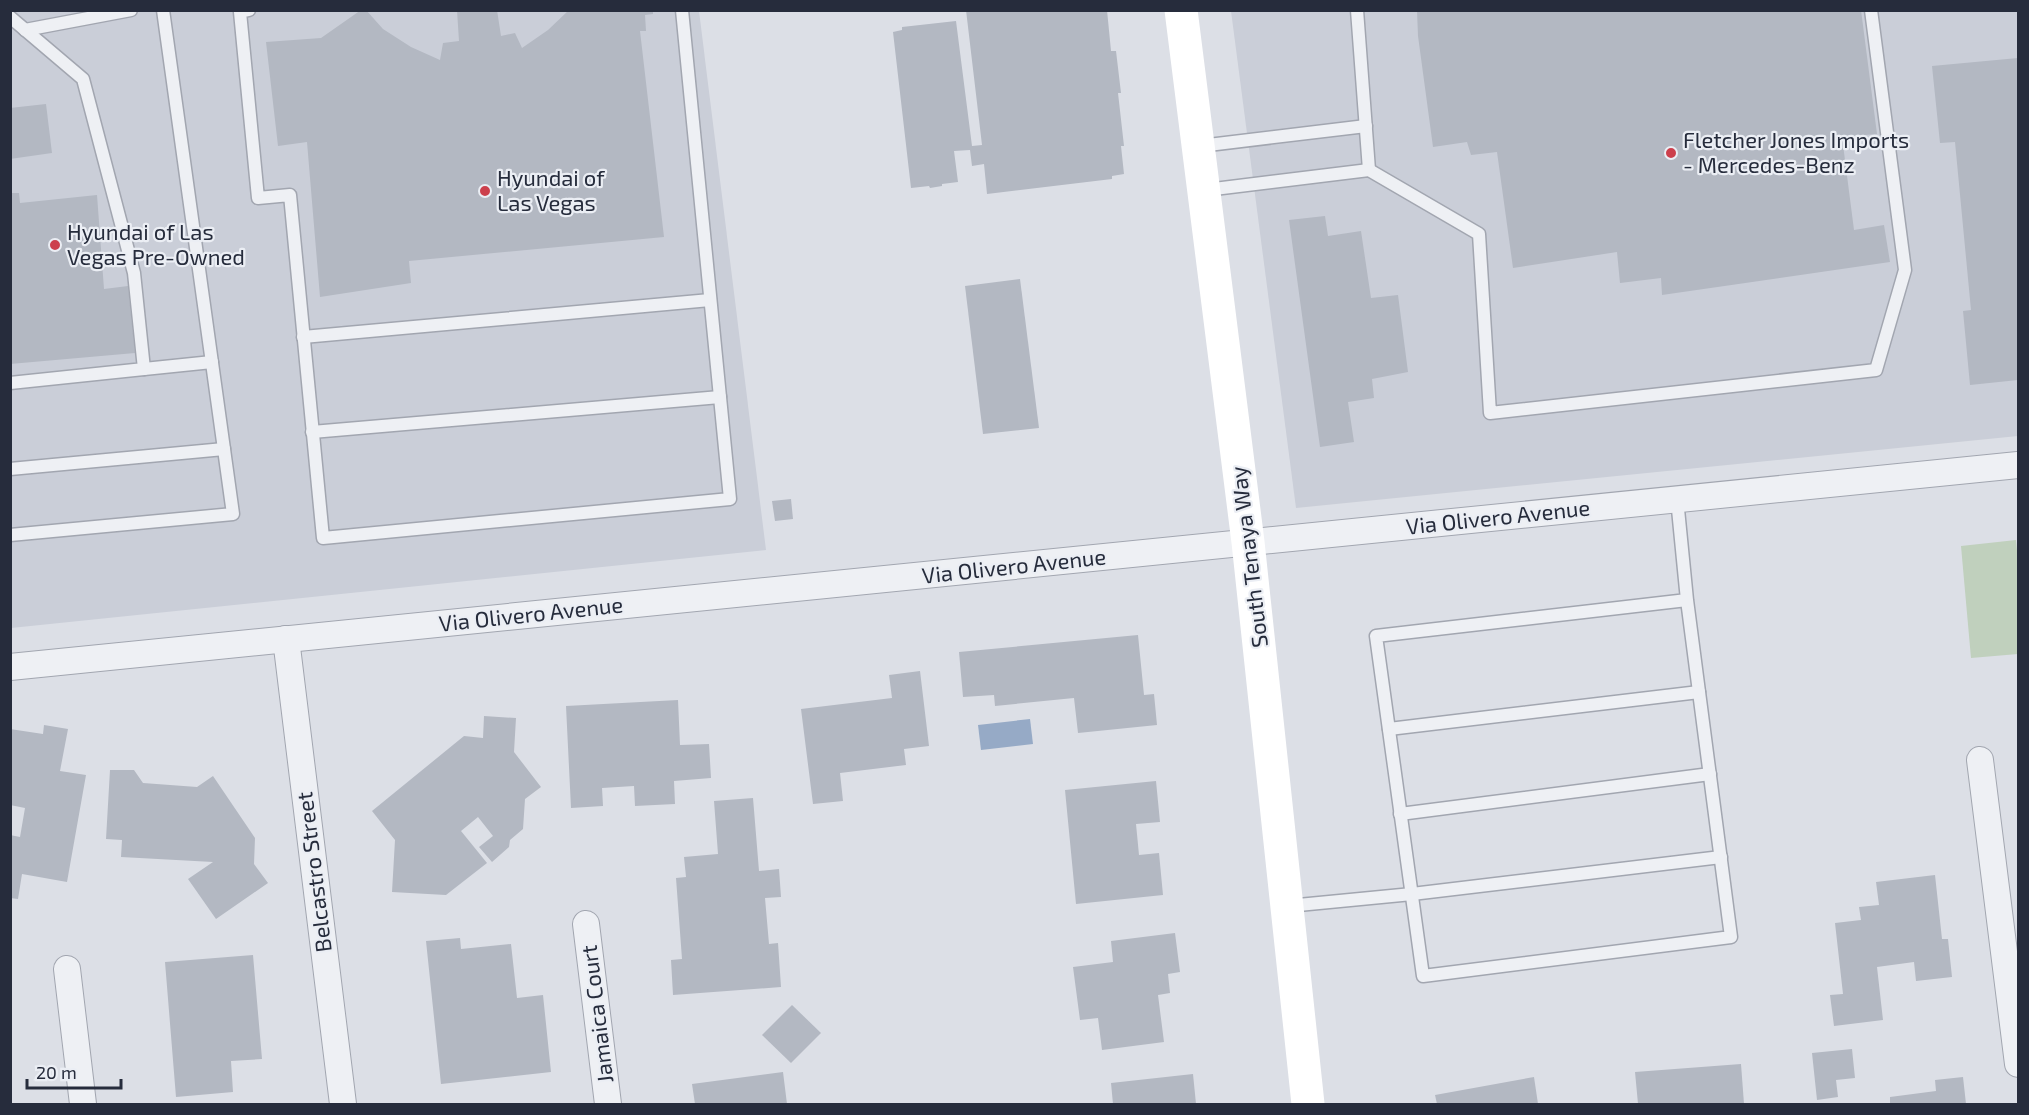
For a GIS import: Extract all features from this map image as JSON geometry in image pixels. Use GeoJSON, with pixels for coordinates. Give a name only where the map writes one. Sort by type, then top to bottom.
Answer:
{"type":"FeatureCollection","features":[{"type":"Feature","properties":{"kind":"street","name":"South Tenaya Way"},"geometry":{"type":"LineString","coordinates":[[1181,10],[1248,542],[1308,1104]]}},
{"type":"Feature","properties":{"kind":"street","name":"Via Olivero Avenue"},"geometry":{"type":"LineString","coordinates":[[10,667],[2019,465]]}},
{"type":"Feature","properties":{"kind":"street","name":"Belcastro Street"},"geometry":{"type":"LineString","coordinates":[[286,639],[343,1104]]}},
{"type":"Feature","properties":{"kind":"street"},"geometry":{"type":"LineString","coordinates":[[1980,760],[2019,1064]]}},
{"type":"Feature","properties":{"kind":"street","name":"Jamaica Court"},"geometry":{"type":"LineString","coordinates":[[586,924],[608,1104]]}},
{"type":"Feature","properties":{"kind":"street"},"geometry":{"type":"LineString","coordinates":[[67,969],[83,1104]]}},
{"type":"Feature","properties":{"kind":"lane"},"geometry":{"type":"LineString","coordinates":[[26,30],[131,10]]}},
{"type":"Feature","properties":{"kind":"lane"},"geometry":{"type":"LineString","coordinates":[[10,535],[233,514],[163,10]]}},
{"type":"Feature","properties":{"kind":"lane"},"geometry":{"type":"LineString","coordinates":[[249,10],[240,12],[258,198],[290,195],[323,538],[730,499],[682,10]]}},
{"type":"Feature","properties":{"kind":"lane"},"geometry":{"type":"LineString","coordinates":[[1357,10],[1370,170]]}},
{"type":"Feature","properties":{"kind":"lane"},"geometry":{"type":"LineString","coordinates":[[1203,190],[1370,170],[1479,234],[1491,413],[1876,370],[1905,270],[1871,10]]}},
{"type":"Feature","properties":{"kind":"lane"},"geometry":{"type":"LineString","coordinates":[[10,17],[83,79],[134,273],[144,369]]}},
{"type":"Feature","properties":{"kind":"lane"},"geometry":{"type":"LineString","coordinates":[[1199,146],[1365,126]]}},
{"type":"Feature","properties":{"kind":"lane"},"geometry":{"type":"LineString","coordinates":[[303,337],[710,300]]}},
{"type":"Feature","properties":{"kind":"lane"},"geometry":{"type":"LineString","coordinates":[[10,383],[212,362]]}},
{"type":"Feature","properties":{"kind":"lane"},"geometry":{"type":"LineString","coordinates":[[312,432],[720,397]]}},
{"type":"Feature","properties":{"kind":"lane"},"geometry":{"type":"LineString","coordinates":[[10,469],[224,449]]}},
{"type":"Feature","properties":{"kind":"lane"},"geometry":{"type":"LineString","coordinates":[[1677,499],[1687,600],[1731,937],[1423,976],[1376,636],[1687,600]]}},
{"type":"Feature","properties":{"kind":"lane"},"geometry":{"type":"LineString","coordinates":[[1389,729],[1699,692]]}},
{"type":"Feature","properties":{"kind":"lane"},"geometry":{"type":"LineString","coordinates":[[1400,814],[1710,774]]}},
{"type":"Feature","properties":{"kind":"lane"},"geometry":{"type":"LineString","coordinates":[[1287,906],[1412,894],[1721,857]]}},
{"type":"Feature","properties":{"kind":"shaded area"},"geometry":{"type":"Polygon","coordinates":[[[11,11],[699,11],[766,550],[11,628],[11,11]]]}},
{"type":"Feature","properties":{"kind":"shaded area"},"geometry":{"type":"Polygon","coordinates":[[[1231,11],[2018,11],[2018,436],[1296,508],[1231,11]]]}},
{"type":"Feature","properties":{"kind":"green space"},"geometry":{"type":"Polygon","coordinates":[[[2016,540],[2018,654],[1971,658],[1961,546],[2016,540]]]}},
{"type":"Feature","properties":{"kind":"water"},"geometry":{"type":"Polygon","coordinates":[[[1030,719],[1033,744],[981,750],[978,725],[1030,719]]]}},
{"type":"Feature","properties":{"kind":"building","name":"Hyundai of Las Vegas"},"geometry":{"type":"Polygon","coordinates":[[[361,10],[366,10],[383,29],[411,47],[440,60],[443,43],[459,41],[457,10],[497,10],[501,36],[515,33],[522,48],[548,30],[569,10],[653,10],[653,14],[645,15],[646,31],[640,31],[664,237],[409,261],[411,283],[320,297],[307,142],[278,146],[266,42],[321,38],[361,10]]]}},
{"type":"Feature","properties":{"kind":"building"},"geometry":{"type":"Polygon","coordinates":[[[966,10],[1107,10],[1111,51],[1116,51],[1121,93],[1118,93],[1124,146],[1121,146],[1124,174],[1112,176],[1112,179],[987,194],[984,164],[972,166],[970,150],[954,151],[958,182],[930,188],[929,186],[911,188],[893,32],[902,30],[902,27],[956,21],[972,146],[982,145],[966,10]]]}},
{"type":"Feature","properties":{"kind":"building","name":"Fletcher Jones Imports - Mercedes-Benz"},"geometry":{"type":"Polygon","coordinates":[[[1417,10],[1861,10],[1877,134],[1842,137],[1854,230],[1884,225],[1890,262],[1662,295],[1661,278],[1620,283],[1617,252],[1513,268],[1497,152],[1471,155],[1467,142],[1433,147],[1418,36],[1417,10]]]}},
{"type":"Feature","properties":{"kind":"building"},"geometry":{"type":"Polygon","coordinates":[[[2018,58],[2018,380],[1970,385],[1963,311],[1971,310],[1955,142],[1940,143],[1932,66],[2018,58]]]}},
{"type":"Feature","properties":{"kind":"building","name":"Hyundai of Las Vegas Pre-Owned"},"geometry":{"type":"Polygon","coordinates":[[[46,104],[52,153],[10,159],[10,108],[46,104]]]}},
{"type":"Feature","properties":{"kind":"building","name":"Hyundai of Las Vegas Pre-Owned"},"geometry":{"type":"Polygon","coordinates":[[[10,193],[19,193],[20,203],[97,195],[104,289],[128,286],[135,353],[10,364],[10,193]]]}},
{"type":"Feature","properties":{"kind":"building"},"geometry":{"type":"Polygon","coordinates":[[[1325,216],[1328,236],[1361,231],[1371,298],[1398,295],[1408,372],[1372,379],[1374,398],[1348,402],[1354,442],[1320,447],[1289,220],[1325,216]]]}},
{"type":"Feature","properties":{"kind":"building"},"geometry":{"type":"Polygon","coordinates":[[[1020,279],[1039,428],[983,434],[965,286],[1020,279]]]}},
{"type":"Feature","properties":{"kind":"building"},"geometry":{"type":"Polygon","coordinates":[[[791,499],[793,519],[775,521],[772,501],[791,499]]]}},
{"type":"Feature","properties":{"kind":"building"},"geometry":{"type":"Polygon","coordinates":[[[1138,635],[1144,695],[1154,694],[1157,725],[1078,733],[1074,698],[995,706],[994,695],[963,697],[959,652],[1138,635]]]}},
{"type":"Feature","properties":{"kind":"building"},"geometry":{"type":"Polygon","coordinates":[[[920,671],[929,746],[904,749],[906,765],[840,773],[843,801],[813,804],[801,709],[892,698],[889,675],[920,671]]]}},
{"type":"Feature","properties":{"kind":"building"},"geometry":{"type":"Polygon","coordinates":[[[678,700],[680,745],[709,744],[711,778],[674,781],[675,804],[635,806],[634,786],[602,788],[603,806],[571,808],[566,706],[678,700]]]}},
{"type":"Feature","properties":{"kind":"building"},"geometry":{"type":"Polygon","coordinates":[[[484,716],[516,718],[514,752],[541,787],[525,799],[523,829],[510,840],[509,847],[492,862],[479,847],[493,836],[478,817],[461,831],[487,863],[446,895],[392,892],[395,840],[372,811],[464,736],[483,738],[484,716]]]}},
{"type":"Feature","properties":{"kind":"building"},"geometry":{"type":"Polygon","coordinates":[[[44,725],[68,729],[60,771],[86,775],[67,882],[22,874],[18,899],[10,898],[10,835],[20,837],[25,808],[10,805],[10,729],[43,734],[44,725]]]}},
{"type":"Feature","properties":{"kind":"building"},"geometry":{"type":"Polygon","coordinates":[[[110,770],[134,770],[143,783],[197,787],[213,776],[255,838],[254,864],[268,883],[216,919],[188,879],[213,862],[121,857],[122,840],[106,839],[110,770]]]}},
{"type":"Feature","properties":{"kind":"building"},"geometry":{"type":"Polygon","coordinates":[[[1156,781],[1160,822],[1136,824],[1139,855],[1159,853],[1163,895],[1076,904],[1065,790],[1156,781]]]}},
{"type":"Feature","properties":{"kind":"building"},"geometry":{"type":"Polygon","coordinates":[[[753,798],[759,871],[779,869],[781,897],[765,898],[769,944],[778,943],[781,987],[673,995],[671,960],[682,959],[676,878],[686,877],[684,857],[718,854],[714,801],[753,798]]]}},
{"type":"Feature","properties":{"kind":"building"},"geometry":{"type":"Polygon","coordinates":[[[1935,875],[1942,939],[1948,939],[1952,977],[1916,981],[1914,962],[1877,967],[1883,1020],[1834,1026],[1830,995],[1843,994],[1835,923],[1861,920],[1859,907],[1879,905],[1876,882],[1935,875]]]}},
{"type":"Feature","properties":{"kind":"building"},"geometry":{"type":"Polygon","coordinates":[[[1175,933],[1180,972],[1168,974],[1170,993],[1158,995],[1164,1042],[1102,1050],[1098,1018],[1080,1020],[1073,967],[1113,962],[1111,941],[1175,933]]]}},
{"type":"Feature","properties":{"kind":"building"},"geometry":{"type":"Polygon","coordinates":[[[460,938],[461,949],[511,944],[517,998],[543,995],[551,1072],[441,1084],[426,941],[460,938]]]}},
{"type":"Feature","properties":{"kind":"building"},"geometry":{"type":"Polygon","coordinates":[[[253,955],[262,1059],[231,1061],[233,1092],[176,1097],[165,962],[253,955]]]}},
{"type":"Feature","properties":{"kind":"building"},"geometry":{"type":"Polygon","coordinates":[[[792,1005],[821,1033],[791,1063],[762,1035],[792,1005]]]}},
{"type":"Feature","properties":{"kind":"building"},"geometry":{"type":"Polygon","coordinates":[[[1852,1049],[1855,1078],[1836,1080],[1838,1097],[1817,1100],[1812,1053],[1852,1049]]]}},
{"type":"Feature","properties":{"kind":"building"},"geometry":{"type":"Polygon","coordinates":[[[1741,1064],[1744,1104],[1638,1104],[1635,1072],[1741,1064]]]}},
{"type":"Feature","properties":{"kind":"building"},"geometry":{"type":"Polygon","coordinates":[[[783,1072],[787,1104],[695,1104],[692,1084],[783,1072]]]}},
{"type":"Feature","properties":{"kind":"building"},"geometry":{"type":"Polygon","coordinates":[[[1193,1074],[1196,1104],[1113,1104],[1111,1083],[1193,1074]]]}},
{"type":"Feature","properties":{"kind":"building"},"geometry":{"type":"Polygon","coordinates":[[[1534,1077],[1538,1104],[1437,1104],[1435,1095],[1534,1077]]]}},
{"type":"Feature","properties":{"kind":"building"},"geometry":{"type":"Polygon","coordinates":[[[1963,1077],[1966,1104],[1890,1104],[1890,1097],[1936,1091],[1935,1080],[1963,1077]]]}},
{"type":"Feature","properties":{"kind":"place","name":"Fletcher Jones Imports - Mercedes-Benz"},"geometry":{"type":"Point","coordinates":[1671,153]}},
{"type":"Feature","properties":{"kind":"place","name":"Hyundai of Las Vegas"},"geometry":{"type":"Point","coordinates":[485,191]}},
{"type":"Feature","properties":{"kind":"place","name":"Hyundai of Las Vegas Pre-Owned"},"geometry":{"type":"Point","coordinates":[55,245]}}]}
